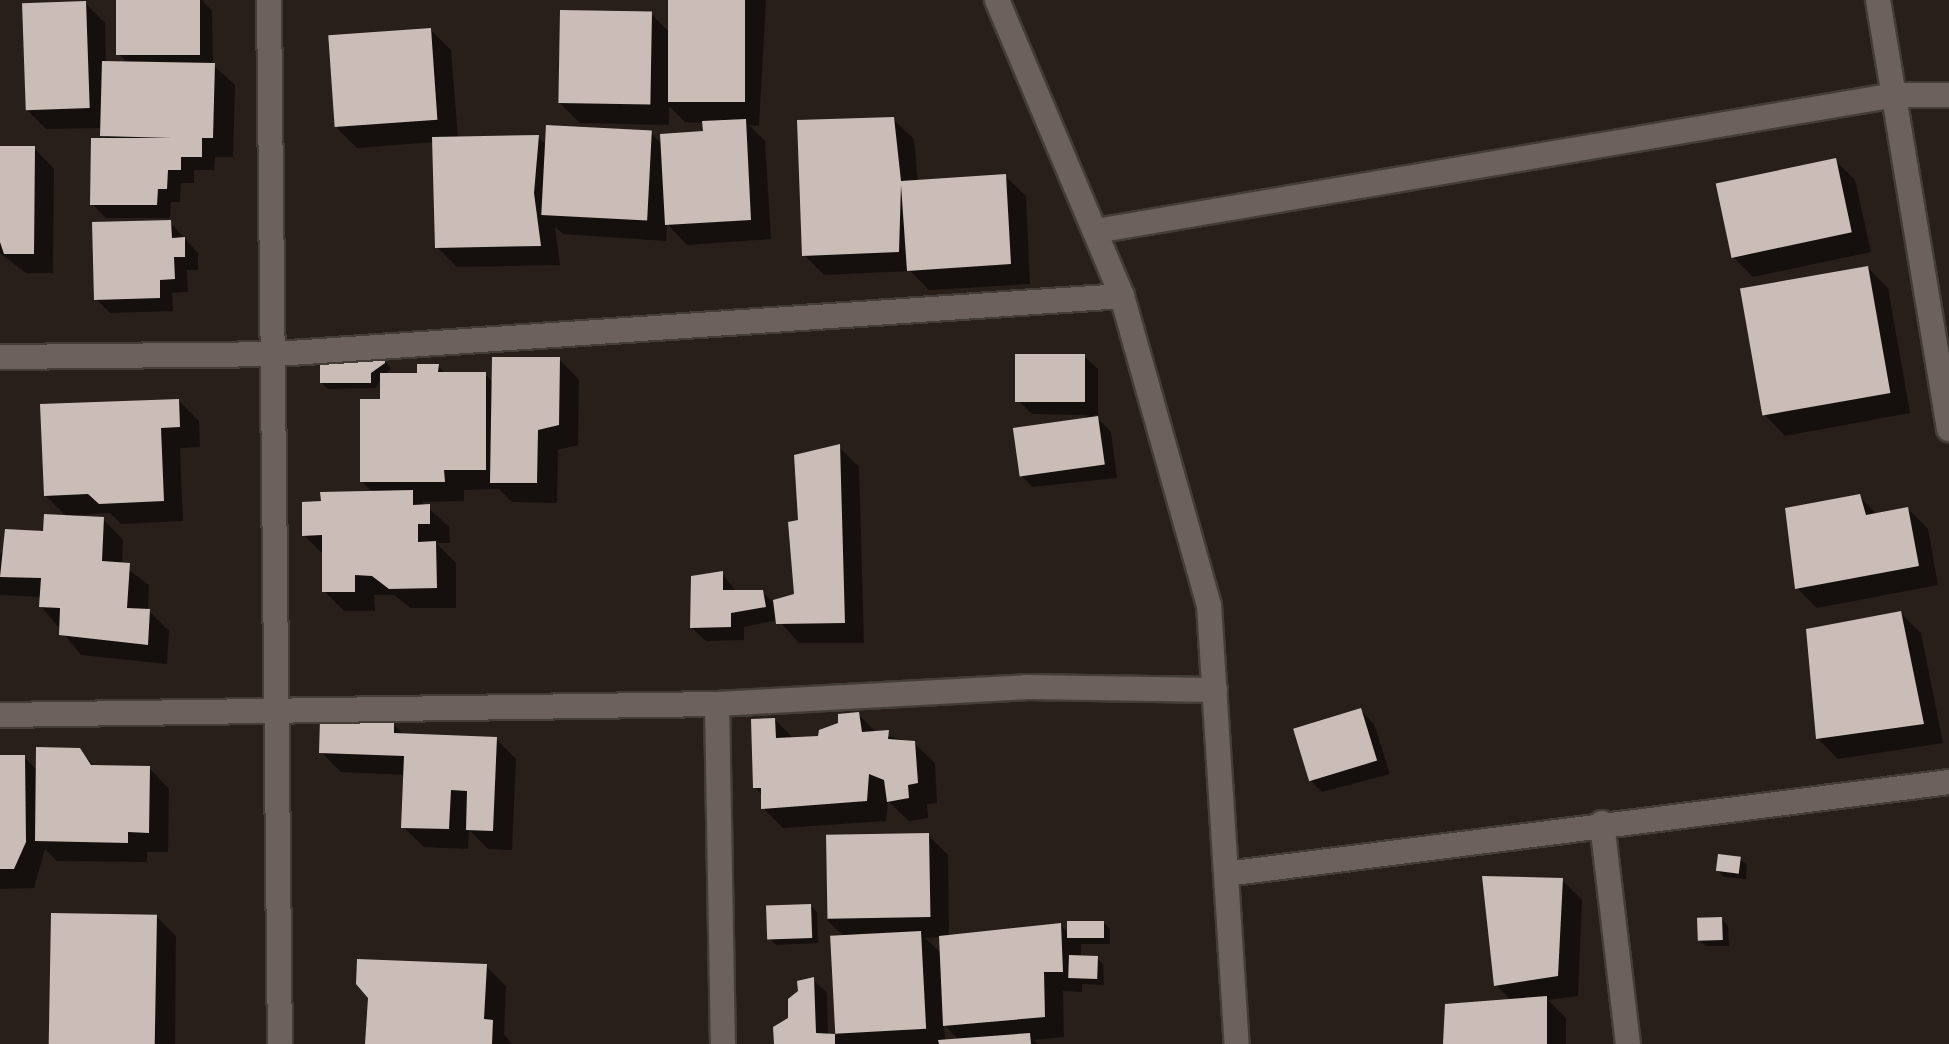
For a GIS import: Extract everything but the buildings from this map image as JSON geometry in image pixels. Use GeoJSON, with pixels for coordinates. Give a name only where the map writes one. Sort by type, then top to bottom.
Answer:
{"type":"FeatureCollection","features":[{"type":"Feature","properties":{"kind":"street"},"geometry":{"type":"LineString","coordinates":[[269,0],[276,354],[280,1044]]}},
{"type":"Feature","properties":{"kind":"street"},"geometry":{"type":"LineString","coordinates":[[997,0],[1122,296],[1209,605],[1237,1044]]}},
{"type":"Feature","properties":{"kind":"street"},"geometry":{"type":"LineString","coordinates":[[1878,0],[1949,429]]}},
{"type":"Feature","properties":{"kind":"street"},"geometry":{"type":"LineString","coordinates":[[1096,231],[1895,95],[1949,95]]}},
{"type":"Feature","properties":{"kind":"street"},"geometry":{"type":"LineString","coordinates":[[0,357],[276,354],[1122,296]]}},
{"type":"Feature","properties":{"kind":"street"},"geometry":{"type":"LineString","coordinates":[[0,715],[717,704],[1026,687],[1215,690]]}},
{"type":"Feature","properties":{"kind":"street"},"geometry":{"type":"LineString","coordinates":[[717,704],[723,1044]]}},
{"type":"Feature","properties":{"kind":"street"},"geometry":{"type":"LineString","coordinates":[[1226,874],[1602,823],[1949,782]]}},
{"type":"Feature","properties":{"kind":"street"},"geometry":{"type":"LineString","coordinates":[[1602,823],[1628,1044]]}}]}
